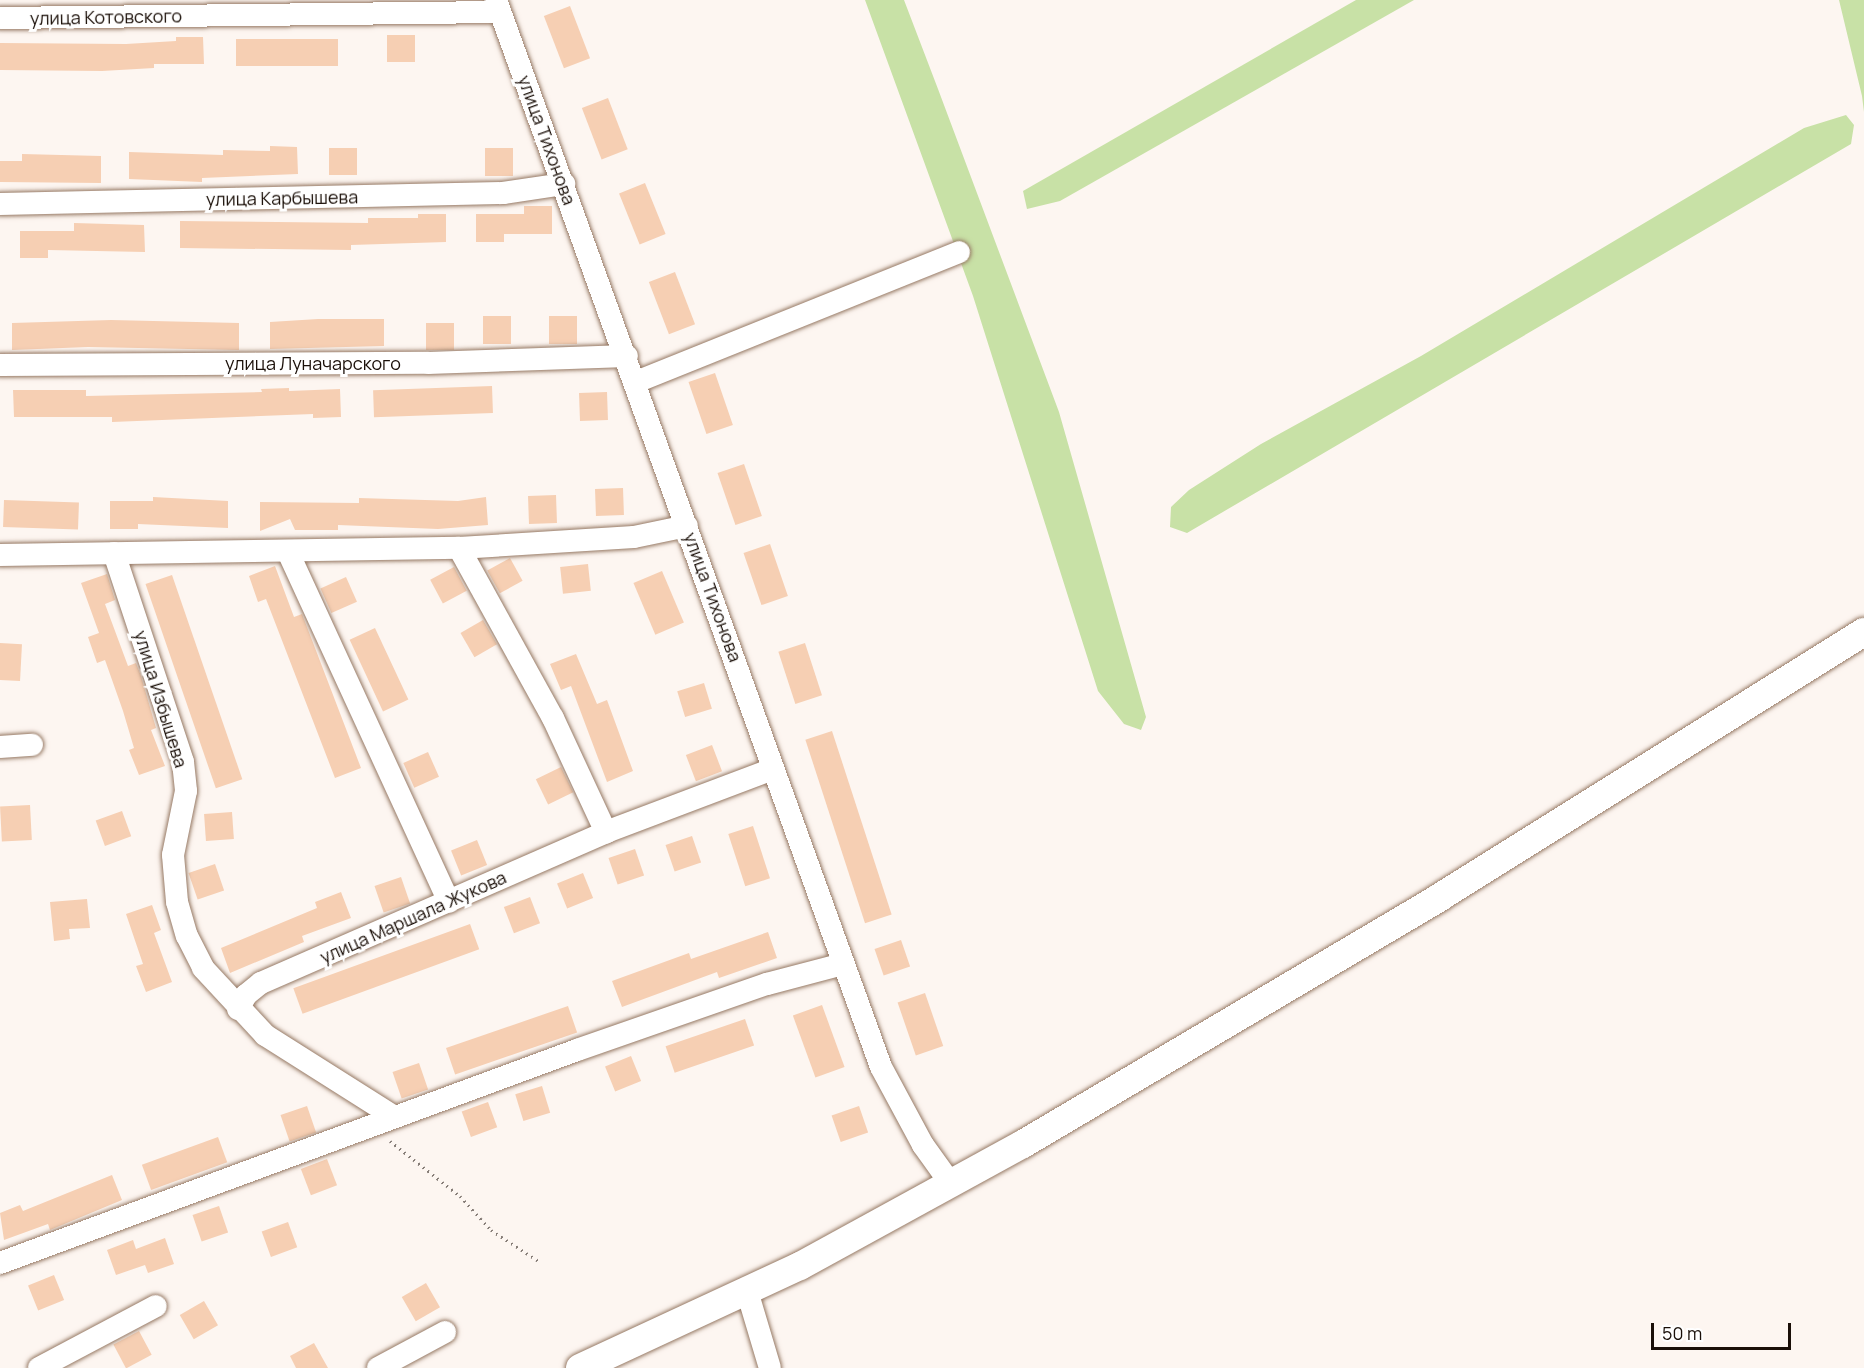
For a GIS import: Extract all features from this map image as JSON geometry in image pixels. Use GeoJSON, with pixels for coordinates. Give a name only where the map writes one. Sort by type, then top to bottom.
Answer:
{"type":"FeatureCollection","features":[{"type":"Feature","properties":{"kind":"main road"},"geometry":{"type":"LineString","coordinates":[[580,1368],[747,1291],[951,1184],[1261,1005],[1864,632]]}},
{"type":"Feature","properties":{"kind":"street","name":"улица Котовского"},"geometry":{"type":"LineString","coordinates":[[0,18],[498,6]]}},
{"type":"Feature","properties":{"kind":"street","name":"улица Тихонова"},"geometry":{"type":"LineString","coordinates":[[498,6],[627,356],[843,964],[897,1101],[951,1184]]}},
{"type":"Feature","properties":{"kind":"street","name":"улица Карбышева"},"geometry":{"type":"LineString","coordinates":[[0,204],[503,193],[564,184]]}},
{"type":"Feature","properties":{"kind":"street"},"geometry":{"type":"LineString","coordinates":[[636,381],[959,252]]}},
{"type":"Feature","properties":{"kind":"street","name":"улица Луначарского"},"geometry":{"type":"LineString","coordinates":[[0,365],[428,363],[627,356]]}},
{"type":"Feature","properties":{"kind":"street"},"geometry":{"type":"LineString","coordinates":[[0,555],[459,548],[634,537],[687,526]]}},
{"type":"Feature","properties":{"kind":"street"},"geometry":{"type":"LineString","coordinates":[[459,548],[553,718],[606,832]]}},
{"type":"Feature","properties":{"kind":"street","name":"улица Избышева"},"geometry":{"type":"LineString","coordinates":[[114,552],[183,762],[186,791],[173,855],[177,902],[203,968],[238,1009]]}},
{"type":"Feature","properties":{"kind":"street"},"geometry":{"type":"LineString","coordinates":[[288,552],[449,902]]}},
{"type":"Feature","properties":{"kind":"street"},"geometry":{"type":"LineString","coordinates":[[0,747],[32,745]]}},
{"type":"Feature","properties":{"kind":"street","name":"улица Маршала Жукова"},"geometry":{"type":"LineString","coordinates":[[238,1009],[246,995],[261,983],[606,832],[773,769]]}},
{"type":"Feature","properties":{"kind":"street"},"geometry":{"type":"LineString","coordinates":[[0,1263],[393,1116],[767,984],[843,964]]}},
{"type":"Feature","properties":{"kind":"street"},"geometry":{"type":"LineString","coordinates":[[238,1009],[291,1054],[393,1116]]}},
{"type":"Feature","properties":{"kind":"street"},"geometry":{"type":"LineString","coordinates":[[747,1291],[763,1333],[770,1368]]}},
{"type":"Feature","properties":{"kind":"street"},"geometry":{"type":"LineString","coordinates":[[39,1368],[156,1306]]}},
{"type":"Feature","properties":{"kind":"street"},"geometry":{"type":"LineString","coordinates":[[378,1368],[445,1332]]}},
{"type":"Feature","properties":{"kind":"path"},"geometry":{"type":"LineString","coordinates":[[370,1125],[460,1196],[490,1230],[540,1262]]}},
{"type":"Feature","properties":{"kind":"green space"},"geometry":{"type":"Polygon","coordinates":[[[865,0],[904,0],[938,89],[1059,412],[1146,717],[1141,730],[1124,724],[1098,691],[973,296],[865,0]]]}},
{"type":"Feature","properties":{"kind":"green space"},"geometry":{"type":"Polygon","coordinates":[[[1356,0],[1414,0],[1060,201],[1027,209],[1023,191],[1356,0]]]}},
{"type":"Feature","properties":{"kind":"green space"},"geometry":{"type":"Polygon","coordinates":[[[1839,0],[1864,0],[1864,112],[1862,96],[1839,0]]]}},
{"type":"Feature","properties":{"kind":"green space"},"geometry":{"type":"Polygon","coordinates":[[[1846,115],[1854,125],[1851,144],[1187,533],[1170,527],[1171,507],[1189,490],[1261,444],[1421,356],[1804,128],[1846,115]]]}},
{"type":"Feature","properties":{"kind":"building"},"geometry":{"type":"Polygon","coordinates":[[[570,6],[590,58],[564,68],[544,16],[570,6]]]}},
{"type":"Feature","properties":{"kind":"building"},"geometry":{"type":"Polygon","coordinates":[[[387,35],[415,35],[415,62],[387,62],[387,35]]]}},
{"type":"Feature","properties":{"kind":"building"},"geometry":{"type":"Polygon","coordinates":[[[176,37],[203,37],[204,64],[154,64],[154,68],[102,71],[0,70],[0,43],[126,44],[176,41],[176,37]]]}},
{"type":"Feature","properties":{"kind":"building"},"geometry":{"type":"Polygon","coordinates":[[[236,39],[338,39],[338,66],[236,66],[236,39]]]}},
{"type":"Feature","properties":{"kind":"building"},"geometry":{"type":"Polygon","coordinates":[[[608,98],[628,149],[602,159],[582,108],[608,98]]]}},
{"type":"Feature","properties":{"kind":"building"},"geometry":{"type":"Polygon","coordinates":[[[270,146],[297,147],[298,174],[202,178],[202,182],[129,179],[129,152],[223,155],[223,150],[270,151],[270,146]]]}},
{"type":"Feature","properties":{"kind":"building"},"geometry":{"type":"Polygon","coordinates":[[[329,148],[357,148],[357,175],[329,175],[329,148]]]}},
{"type":"Feature","properties":{"kind":"building"},"geometry":{"type":"Polygon","coordinates":[[[485,148],[513,148],[513,176],[485,176],[485,148]]]}},
{"type":"Feature","properties":{"kind":"building"},"geometry":{"type":"Polygon","coordinates":[[[22,154],[101,156],[101,183],[0,182],[0,161],[22,161],[22,154]]]}},
{"type":"Feature","properties":{"kind":"building"},"geometry":{"type":"Polygon","coordinates":[[[645,183],[666,234],[640,244],[619,193],[645,183]]]}},
{"type":"Feature","properties":{"kind":"building"},"geometry":{"type":"Polygon","coordinates":[[[524,206],[552,206],[552,234],[504,234],[504,242],[476,242],[476,214],[524,214],[524,206]]]}},
{"type":"Feature","properties":{"kind":"building"},"geometry":{"type":"Polygon","coordinates":[[[418,214],[446,214],[446,242],[351,245],[351,250],[180,248],[180,221],[368,223],[368,218],[418,218],[418,214]]]}},
{"type":"Feature","properties":{"kind":"building"},"geometry":{"type":"Polygon","coordinates":[[[74,223],[144,225],[145,252],[48,250],[48,258],[20,258],[20,231],[74,231],[74,223]]]}},
{"type":"Feature","properties":{"kind":"building"},"geometry":{"type":"Polygon","coordinates":[[[675,272],[695,324],[669,334],[649,282],[675,272]]]}},
{"type":"Feature","properties":{"kind":"building"},"geometry":{"type":"Polygon","coordinates":[[[483,316],[511,316],[511,344],[483,344],[483,316]]]}},
{"type":"Feature","properties":{"kind":"building"},"geometry":{"type":"Polygon","coordinates":[[[549,316],[577,316],[577,344],[549,344],[549,316]]]}},
{"type":"Feature","properties":{"kind":"building"},"geometry":{"type":"Polygon","coordinates":[[[384,319],[384,346],[270,349],[270,322],[384,319]]]}},
{"type":"Feature","properties":{"kind":"building"},"geometry":{"type":"Polygon","coordinates":[[[111,320],[239,323],[239,350],[88,347],[12,350],[12,323],[111,320]]]}},
{"type":"Feature","properties":{"kind":"building"},"geometry":{"type":"Polygon","coordinates":[[[426,323],[454,323],[454,350],[426,350],[426,323]]]}},
{"type":"Feature","properties":{"kind":"building"},"geometry":{"type":"Polygon","coordinates":[[[715,373],[733,425],[706,434],[689,382],[715,373]]]}},
{"type":"Feature","properties":{"kind":"building"},"geometry":{"type":"Polygon","coordinates":[[[492,386],[493,413],[374,417],[373,390],[492,386]]]}},
{"type":"Feature","properties":{"kind":"building"},"geometry":{"type":"Polygon","coordinates":[[[289,388],[289,391],[340,389],[341,417],[313,418],[313,414],[112,422],[112,417],[14,417],[13,390],[86,390],[86,396],[262,392],[261,389],[289,388]]]}},
{"type":"Feature","properties":{"kind":"building"},"geometry":{"type":"Polygon","coordinates":[[[607,392],[608,420],[580,421],[579,393],[607,392]]]}},
{"type":"Feature","properties":{"kind":"building"},"geometry":{"type":"Polygon","coordinates":[[[744,464],[762,516],[735,525],[718,473],[744,464]]]}},
{"type":"Feature","properties":{"kind":"building"},"geometry":{"type":"Polygon","coordinates":[[[623,488],[624,515],[596,516],[595,489],[623,488]]]}},
{"type":"Feature","properties":{"kind":"building"},"geometry":{"type":"Polygon","coordinates":[[[556,495],[557,523],[529,524],[528,496],[556,495]]]}},
{"type":"Feature","properties":{"kind":"building"},"geometry":{"type":"Polygon","coordinates":[[[153,497],[228,501],[228,528],[138,524],[138,529],[110,529],[110,501],[153,501],[153,497]]]}},
{"type":"Feature","properties":{"kind":"building"},"geometry":{"type":"Polygon","coordinates":[[[486,497],[488,525],[438,529],[338,525],[338,530],[295,530],[290,519],[260,531],[260,502],[359,503],[359,498],[458,501],[486,497]]]}},
{"type":"Feature","properties":{"kind":"building"},"geometry":{"type":"Polygon","coordinates":[[[4,500],[79,503],[78,530],[3,527],[4,500]]]}},
{"type":"Feature","properties":{"kind":"building"},"geometry":{"type":"Polygon","coordinates":[[[770,544],[788,596],[761,605],[744,553],[770,544]]]}},
{"type":"Feature","properties":{"kind":"building"},"geometry":{"type":"Polygon","coordinates":[[[510,558],[523,581],[500,593],[487,571],[510,558]]]}},
{"type":"Feature","properties":{"kind":"building"},"geometry":{"type":"Polygon","coordinates":[[[588,564],[591,591],[563,594],[560,567],[588,564]]]}},
{"type":"Feature","properties":{"kind":"building"},"geometry":{"type":"Polygon","coordinates":[[[275,566],[294,617],[302,614],[361,768],[335,778],[266,599],[258,602],[249,576],[275,566]]]}},
{"type":"Feature","properties":{"kind":"building"},"geometry":{"type":"Polygon","coordinates":[[[454,567],[467,591],[443,604],[430,580],[454,567]]]}},
{"type":"Feature","properties":{"kind":"building"},"geometry":{"type":"Polygon","coordinates":[[[662,571],[684,623],[655,635],[633,583],[662,571]]]}},
{"type":"Feature","properties":{"kind":"building"},"geometry":{"type":"Polygon","coordinates":[[[107,574],[115,600],[105,604],[128,666],[136,663],[141,676],[156,728],[151,730],[165,766],[139,775],[129,750],[134,748],[105,660],[97,663],[88,637],[99,633],[81,583],[107,574]]]}},
{"type":"Feature","properties":{"kind":"building"},"geometry":{"type":"Polygon","coordinates":[[[172,575],[242,779],[216,788],[146,584],[172,575]]]}},
{"type":"Feature","properties":{"kind":"building"},"geometry":{"type":"Polygon","coordinates":[[[346,577],[357,602],[331,613],[320,588],[346,577]]]}},
{"type":"Feature","properties":{"kind":"building"},"geometry":{"type":"Polygon","coordinates":[[[483,620],[497,644],[474,657],[460,633],[483,620]]]}},
{"type":"Feature","properties":{"kind":"building"},"geometry":{"type":"Polygon","coordinates":[[[375,628],[408,700],[383,711],[350,640],[375,628]]]}},
{"type":"Feature","properties":{"kind":"building"},"geometry":{"type":"Polygon","coordinates":[[[0,643],[22,644],[20,681],[0,680],[0,643]]]}},
{"type":"Feature","properties":{"kind":"building"},"geometry":{"type":"Polygon","coordinates":[[[805,643],[822,695],[795,704],[778,652],[805,643]]]}},
{"type":"Feature","properties":{"kind":"building"},"geometry":{"type":"Polygon","coordinates":[[[576,654],[597,704],[607,700],[633,771],[607,782],[571,686],[561,690],[550,664],[576,654]]]}},
{"type":"Feature","properties":{"kind":"building"},"geometry":{"type":"Polygon","coordinates":[[[704,683],[712,709],[685,717],[677,691],[704,683]]]}},
{"type":"Feature","properties":{"kind":"building"},"geometry":{"type":"Polygon","coordinates":[[[832,731],[892,915],[865,923],[805,740],[832,731]]]}},
{"type":"Feature","properties":{"kind":"building"},"geometry":{"type":"Polygon","coordinates":[[[712,745],[722,771],[696,781],[686,755],[712,745]]]}},
{"type":"Feature","properties":{"kind":"building"},"geometry":{"type":"Polygon","coordinates":[[[428,752],[439,777],[414,788],[403,763],[428,752]]]}},
{"type":"Feature","properties":{"kind":"building"},"geometry":{"type":"Polygon","coordinates":[[[561,767],[573,792],[548,804],[536,779],[561,767]]]}},
{"type":"Feature","properties":{"kind":"building"},"geometry":{"type":"Polygon","coordinates":[[[30,805],[32,840],[2,842],[0,807],[30,805]]]}},
{"type":"Feature","properties":{"kind":"building"},"geometry":{"type":"Polygon","coordinates":[[[122,811],[131,836],[105,846],[96,821],[122,811]]]}},
{"type":"Feature","properties":{"kind":"building"},"geometry":{"type":"Polygon","coordinates":[[[232,812],[234,839],[206,841],[204,814],[232,812]]]}},
{"type":"Feature","properties":{"kind":"building"},"geometry":{"type":"Polygon","coordinates":[[[753,826],[770,878],[745,886],[728,834],[753,826]]]}},
{"type":"Feature","properties":{"kind":"building"},"geometry":{"type":"Polygon","coordinates":[[[692,836],[701,862],[675,872],[666,845],[692,836]]]}},
{"type":"Feature","properties":{"kind":"building"},"geometry":{"type":"Polygon","coordinates":[[[477,840],[487,865],[461,876],[451,850],[477,840]]]}},
{"type":"Feature","properties":{"kind":"building"},"geometry":{"type":"Polygon","coordinates":[[[635,849],[644,875],[618,885],[609,858],[635,849]]]}},
{"type":"Feature","properties":{"kind":"building"},"geometry":{"type":"Polygon","coordinates":[[[215,864],[224,890],[198,900],[189,873],[215,864]]]}},
{"type":"Feature","properties":{"kind":"building"},"geometry":{"type":"Polygon","coordinates":[[[583,873],[593,898],[567,909],[557,883],[583,873]]]}},
{"type":"Feature","properties":{"kind":"building"},"geometry":{"type":"Polygon","coordinates":[[[401,877],[410,903],[384,913],[375,886],[401,877]]]}},
{"type":"Feature","properties":{"kind":"building"},"geometry":{"type":"Polygon","coordinates":[[[341,892],[351,918],[302,936],[304,942],[230,973],[221,948],[317,908],[315,902],[341,892]]]}},
{"type":"Feature","properties":{"kind":"building"},"geometry":{"type":"Polygon","coordinates":[[[530,897],[540,923],[514,933],[504,907],[530,897]]]}},
{"type":"Feature","properties":{"kind":"building"},"geometry":{"type":"Polygon","coordinates":[[[87,899],[90,928],[69,929],[70,939],[54,941],[50,902],[87,899]]]}},
{"type":"Feature","properties":{"kind":"building"},"geometry":{"type":"Polygon","coordinates":[[[152,905],[161,930],[154,933],[172,982],[146,992],[136,966],[143,964],[126,914],[152,905]]]}},
{"type":"Feature","properties":{"kind":"building"},"geometry":{"type":"Polygon","coordinates":[[[470,924],[479,949],[303,1014],[293,988],[470,924]]]}},
{"type":"Feature","properties":{"kind":"building"},"geometry":{"type":"Polygon","coordinates":[[[768,932],[777,958],[719,978],[717,972],[622,1007],[612,981],[689,953],[691,959],[768,932]]]}},
{"type":"Feature","properties":{"kind":"building"},"geometry":{"type":"Polygon","coordinates":[[[901,940],[910,966],[884,976],[875,949],[901,940]]]}},
{"type":"Feature","properties":{"kind":"building"},"geometry":{"type":"Polygon","coordinates":[[[925,993],[943,1046],[916,1055],[898,1002],[925,993]]]}},
{"type":"Feature","properties":{"kind":"building"},"geometry":{"type":"Polygon","coordinates":[[[822,1005],[845,1067],[815,1078],[793,1016],[822,1005]]]}},
{"type":"Feature","properties":{"kind":"building"},"geometry":{"type":"Polygon","coordinates":[[[568,1006],[577,1032],[455,1074],[446,1048],[568,1006]]]}},
{"type":"Feature","properties":{"kind":"building"},"geometry":{"type":"Polygon","coordinates":[[[745,1019],[754,1045],[675,1073],[666,1046],[745,1019]]]}},
{"type":"Feature","properties":{"kind":"building"},"geometry":{"type":"Polygon","coordinates":[[[631,1056],[641,1081],[615,1092],[605,1066],[631,1056]]]}},
{"type":"Feature","properties":{"kind":"building"},"geometry":{"type":"Polygon","coordinates":[[[419,1063],[428,1089],[402,1099],[393,1072],[419,1063]]]}},
{"type":"Feature","properties":{"kind":"building"},"geometry":{"type":"Polygon","coordinates":[[[542,1086],[550,1113],[523,1121],[515,1094],[542,1086]]]}},
{"type":"Feature","properties":{"kind":"building"},"geometry":{"type":"Polygon","coordinates":[[[488,1102],[497,1127],[471,1137],[462,1112],[488,1102]]]}},
{"type":"Feature","properties":{"kind":"building"},"geometry":{"type":"Polygon","coordinates":[[[307,1106],[316,1132],[290,1142],[281,1115],[307,1106]]]}},
{"type":"Feature","properties":{"kind":"building"},"geometry":{"type":"Polygon","coordinates":[[[859,1106],[868,1132],[841,1142],[832,1115],[859,1106]]]}},
{"type":"Feature","properties":{"kind":"building"},"geometry":{"type":"Polygon","coordinates":[[[218,1137],[227,1162],[151,1190],[142,1165],[218,1137]]]}},
{"type":"Feature","properties":{"kind":"building"},"geometry":{"type":"Polygon","coordinates":[[[327,1159],[337,1185],[311,1195],[301,1169],[327,1159]]]}},
{"type":"Feature","properties":{"kind":"building"},"geometry":{"type":"Polygon","coordinates":[[[112,1175],[122,1200],[50,1230],[48,1224],[4,1240],[0,1213],[20,1205],[23,1211],[112,1175]]]}},
{"type":"Feature","properties":{"kind":"building"},"geometry":{"type":"Polygon","coordinates":[[[219,1206],[228,1232],[202,1242],[193,1215],[219,1206]]]}},
{"type":"Feature","properties":{"kind":"building"},"geometry":{"type":"Polygon","coordinates":[[[288,1222],[297,1247],[271,1257],[262,1232],[288,1222]]]}},
{"type":"Feature","properties":{"kind":"building"},"geometry":{"type":"Polygon","coordinates":[[[165,1238],[174,1264],[148,1273],[145,1265],[116,1275],[107,1250],[133,1240],[136,1249],[165,1238]]]}},
{"type":"Feature","properties":{"kind":"building"},"geometry":{"type":"Polygon","coordinates":[[[54,1275],[64,1300],[38,1311],[28,1285],[54,1275]]]}},
{"type":"Feature","properties":{"kind":"building"},"geometry":{"type":"Polygon","coordinates":[[[426,1283],[440,1307],[416,1321],[402,1297],[426,1283]]]}},
{"type":"Feature","properties":{"kind":"building"},"geometry":{"type":"Polygon","coordinates":[[[204,1301],[218,1325],[194,1339],[180,1315],[204,1301]]]}},
{"type":"Feature","properties":{"kind":"building"},"geometry":{"type":"Polygon","coordinates":[[[139,1331],[152,1355],[126,1368],[113,1345],[139,1331]]]}},
{"type":"Feature","properties":{"kind":"building"},"geometry":{"type":"Polygon","coordinates":[[[314,1343],[328,1368],[296,1368],[290,1356],[314,1343]]]}}]}
